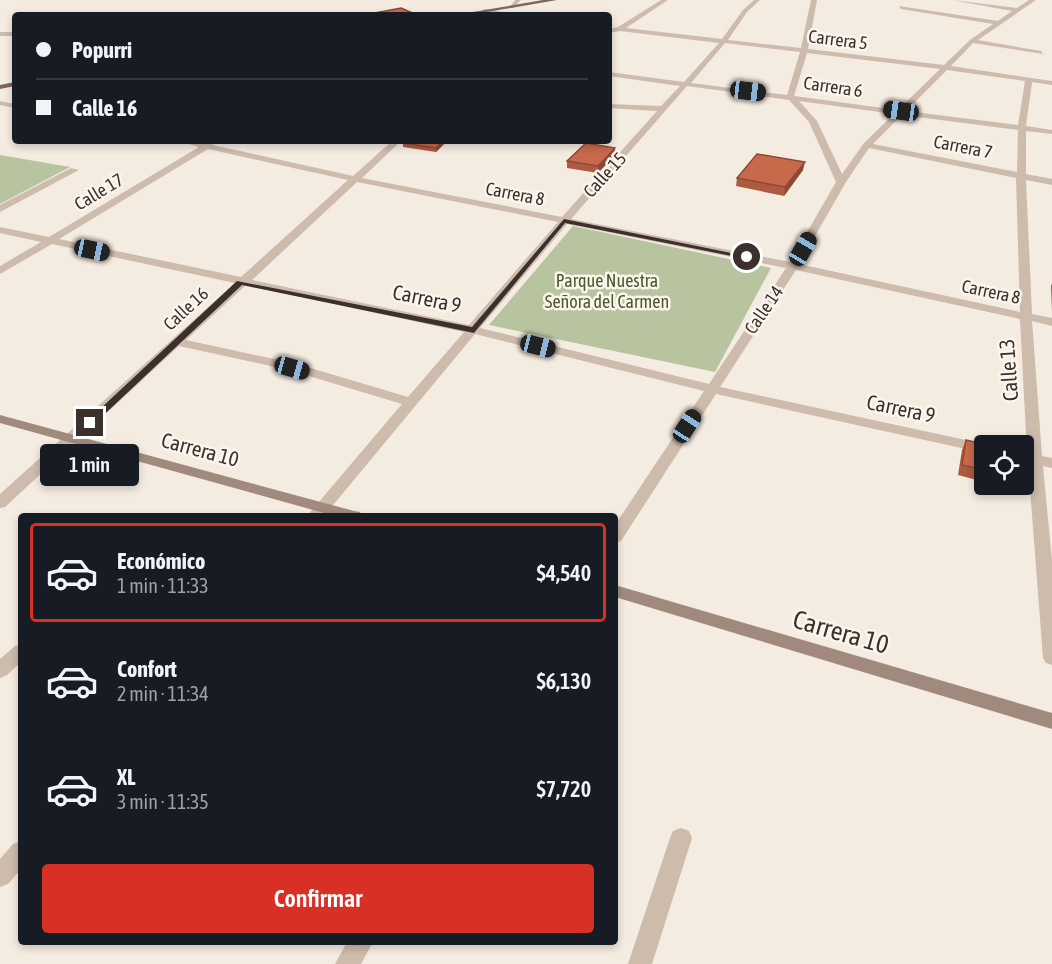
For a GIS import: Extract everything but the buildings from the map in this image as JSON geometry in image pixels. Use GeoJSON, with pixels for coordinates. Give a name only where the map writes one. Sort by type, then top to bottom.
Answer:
{"type":"FeatureCollection","features":[{"type":"Feature","properties":{"kind":"main road"},"geometry":{"type":"LineString","coordinates":[[478,12],[554,0]]}},
{"type":"Feature","properties":{"kind":"street"},"geometry":{"type":"LineString","coordinates":[[511,7],[518,0]]}},
{"type":"Feature","properties":{"kind":"street"},"geometry":{"type":"LineString","coordinates":[[612,30],[620,29],[665,0]]}},
{"type":"Feature","properties":{"kind":"street","name":"Calle 15"},"geometry":{"type":"LineString","coordinates":[[319,512],[564,221],[664,109],[684,83],[723,42],[745,11],[757,0]]}},
{"type":"Feature","properties":{"kind":"street"},"geometry":{"type":"LineString","coordinates":[[814,0],[804,51],[790,96],[813,121],[841,182]]}},
{"type":"Feature","properties":{"kind":"street"},"geometry":{"type":"LineString","coordinates":[[955,0],[1017,10]]}},
{"type":"Feature","properties":{"kind":"street","name":"Calle 14"},"geometry":{"type":"LineString","coordinates":[[618,532],[794,266],[841,182],[867,145],[972,41],[1033,0]]}},
{"type":"Feature","properties":{"kind":"street"},"geometry":{"type":"LineString","coordinates":[[901,7],[998,23]]}},
{"type":"Feature","properties":{"kind":"street"},"geometry":{"type":"LineString","coordinates":[[484,11],[490,12]]}},
{"type":"Feature","properties":{"kind":"street","name":"Carrera 5"},"geometry":{"type":"LineString","coordinates":[[620,29],[944,67],[1052,83]]}},
{"type":"Feature","properties":{"kind":"street"},"geometry":{"type":"LineString","coordinates":[[972,41],[1043,53]]}},
{"type":"Feature","properties":{"kind":"street","name":"Carrera 6"},"geometry":{"type":"LineString","coordinates":[[612,74],[1052,132]]}},
{"type":"Feature","properties":{"kind":"street","name":"Calle 13"},"geometry":{"type":"LineString","coordinates":[[1029,79],[1022,128],[1021,175],[1029,435]]}},
{"type":"Feature","properties":{"kind":"street"},"geometry":{"type":"LineString","coordinates":[[612,106],[664,109]]}},
{"type":"Feature","properties":{"kind":"street","name":"Calle 17"},"geometry":{"type":"LineString","coordinates":[[0,271],[209,144]]}},
{"type":"Feature","properties":{"kind":"street","name":"Carrera 8"},"geometry":{"type":"LineString","coordinates":[[215,144],[355,179],[794,266],[1052,322]]}},
{"type":"Feature","properties":{"kind":"street","name":"Calle 16"},"geometry":{"type":"LineString","coordinates":[[0,503],[73,439],[240,282],[394,144]]}},
{"type":"Feature","properties":{"kind":"street","name":"Carrera 7"},"geometry":{"type":"LineString","coordinates":[[867,145],[1052,182]]}},
{"type":"Feature","properties":{"kind":"street"},"geometry":{"type":"LineString","coordinates":[[0,209],[74,170]]}},
{"type":"Feature","properties":{"kind":"street","name":"Carrera 9"},"geometry":{"type":"LineString","coordinates":[[0,230],[474,330],[711,389],[974,446]]}},
{"type":"Feature","properties":{"kind":"street"},"geometry":{"type":"LineString","coordinates":[[176,342],[292,368],[411,402]]}},
{"type":"Feature","properties":{"kind":"street","name":"Carrera 10"},"geometry":{"type":"LineString","coordinates":[[0,418],[319,512]]}},
{"type":"Feature","properties":{"kind":"street"},"geometry":{"type":"LineString","coordinates":[[1034,459],[1052,463]]}},
{"type":"Feature","properties":{"kind":"street","name":"Calle 13"},"geometry":{"type":"LineString","coordinates":[[1033,495],[1052,658]]}},
{"type":"Feature","properties":{"kind":"street","name":"Carrera 10"},"geometry":{"type":"LineString","coordinates":[[618,592],[1052,721]]}},
{"type":"Feature","properties":{"kind":"street"},"geometry":{"type":"LineString","coordinates":[[0,670],[18,654]]}},
{"type":"Feature","properties":{"kind":"street"},"geometry":{"type":"LineString","coordinates":[[640,964],[681,838]]}},
{"type":"Feature","properties":{"kind":"street"},"geometry":{"type":"LineString","coordinates":[[0,876],[18,855]]}},
{"type":"Feature","properties":{"kind":"street"},"geometry":{"type":"LineString","coordinates":[[347,964],[359,945]]}},
{"type":"Feature","properties":{"kind":"green space"},"geometry":{"type":"Polygon","coordinates":[[[0,155],[70,167],[0,204],[0,155]]]}},
{"type":"Feature","properties":{"kind":"green space","name":"Parque Nuestra Señora del Carmen"},"geometry":{"type":"Polygon","coordinates":[[[573,226],[771,268],[715,372],[489,325],[573,226]]]}},
{"type":"Feature","properties":{"kind":"route"},"geometry":{"type":"LineString","coordinates":[[90,423],[240,282],[474,330],[564,221],[747,257]]}}]}
